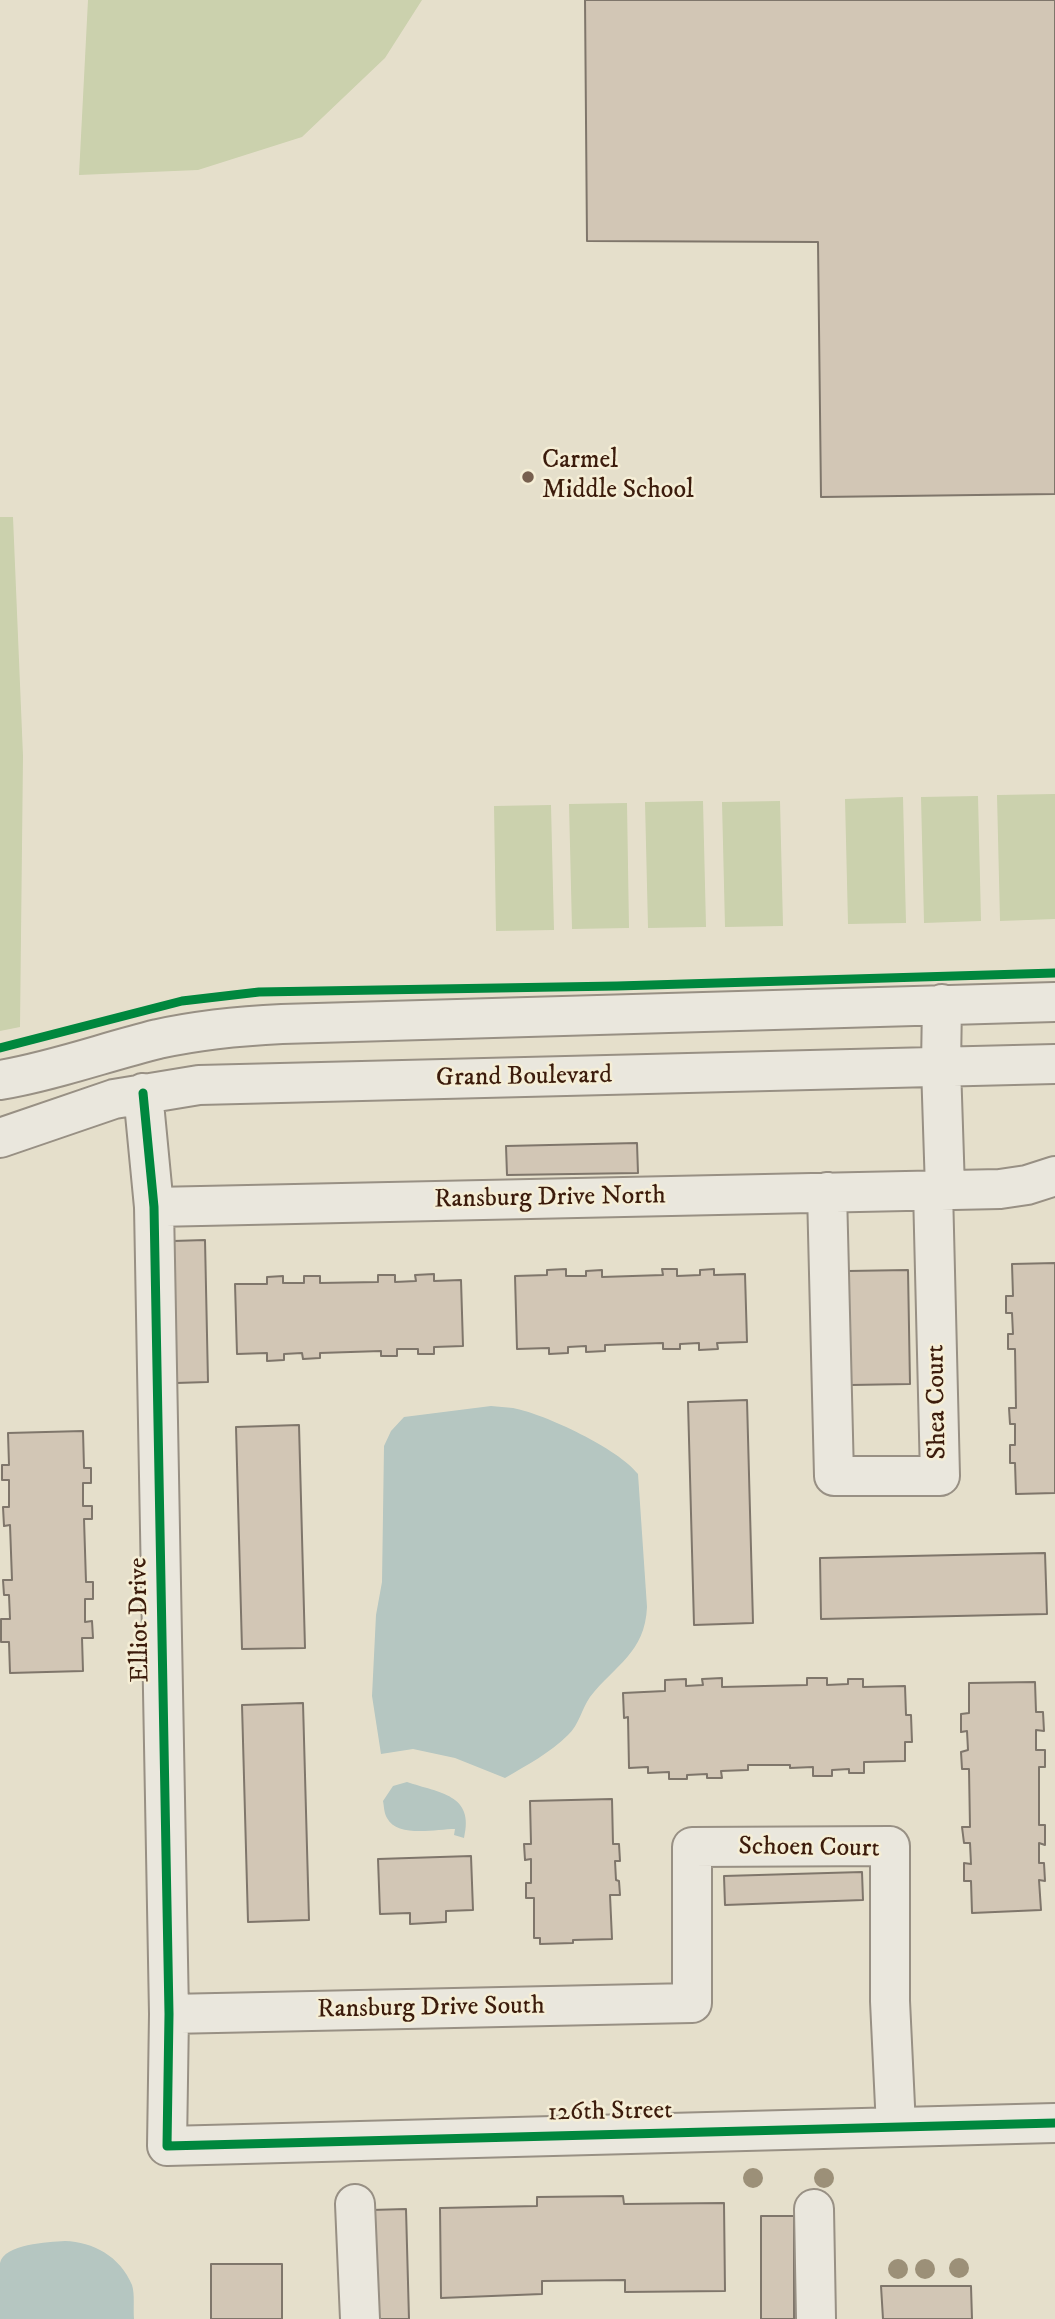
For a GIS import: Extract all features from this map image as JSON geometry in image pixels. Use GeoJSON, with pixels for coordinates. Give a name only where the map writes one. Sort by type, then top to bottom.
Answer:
{"type":"FeatureCollection","features":[{"type":"Feature","properties":{"kind":"street"},"geometry":{"type":"LineString","coordinates":[[0,1080],[32,1074],[159,1039],[218,1028],[1055,1002]]}},
{"type":"Feature","properties":{"kind":"street"},"geometry":{"type":"LineString","coordinates":[[939,1190],[942,1004]]}},
{"type":"Feature","properties":{"kind":"street","name":"Grand Boulevard"},"geometry":{"type":"LineString","coordinates":[[0,1138],[79,1110],[143,1093],[199,1085],[744,1074],[1055,1064]]}},
{"type":"Feature","properties":{"kind":"street","name":"Elliot Drive"},"geometry":{"type":"LineString","coordinates":[[143,1093],[154,1207],[169,2014],[167,2146]]}},
{"type":"Feature","properties":{"kind":"street","name":"Ransburg Drive North"},"geometry":{"type":"LineString","coordinates":[[154,1207],[1000,1189],[1027,1185],[1055,1176]]}},
{"type":"Feature","properties":{"kind":"street","name":"Shea Court"},"geometry":{"type":"LineString","coordinates":[[827,1192],[834,1476],[940,1476],[939,1190]]}},
{"type":"Feature","properties":{"kind":"street","name":"Schoen Court"},"geometry":{"type":"LineString","coordinates":[[692,2003],[692,1847],[890,1846],[890,2001],[897,2127]]}},
{"type":"Feature","properties":{"kind":"street","name":"Ransburg Drive South"},"geometry":{"type":"LineString","coordinates":[[169,2014],[692,2003]]}},
{"type":"Feature","properties":{"kind":"street","name":"126th Street"},"geometry":{"type":"LineString","coordinates":[[167,2146],[1055,2123]]}},
{"type":"Feature","properties":{"kind":"street"},"geometry":{"type":"LineString","coordinates":[[355,2204],[360,2319]]}},
{"type":"Feature","properties":{"kind":"street"},"geometry":{"type":"LineString","coordinates":[[814,2209],[816,2319]]}},
{"type":"Feature","properties":{"kind":"green space"},"geometry":{"type":"Polygon","coordinates":[[[88,0],[422,0],[385,58],[302,137],[198,170],[79,175],[88,0]]]}},
{"type":"Feature","properties":{"kind":"green space"},"geometry":{"type":"Polygon","coordinates":[[[0,517],[13,517],[23,756],[20,1027],[0,1031],[0,517]]]}},
{"type":"Feature","properties":{"kind":"green space"},"geometry":{"type":"Polygon","coordinates":[[[1055,794],[1055,919],[1000,921],[997,795],[1055,794]]]}},
{"type":"Feature","properties":{"kind":"green space"},"geometry":{"type":"Polygon","coordinates":[[[978,796],[981,921],[924,923],[921,797],[978,796]]]}},
{"type":"Feature","properties":{"kind":"green space"},"geometry":{"type":"Polygon","coordinates":[[[903,797],[906,923],[848,924],[845,799],[903,797]]]}},
{"type":"Feature","properties":{"kind":"green space"},"geometry":{"type":"Polygon","coordinates":[[[703,801],[706,927],[648,928],[645,802],[703,801]]]}},
{"type":"Feature","properties":{"kind":"green space"},"geometry":{"type":"Polygon","coordinates":[[[780,801],[783,926],[725,927],[722,802],[780,801]]]}},
{"type":"Feature","properties":{"kind":"green space"},"geometry":{"type":"Polygon","coordinates":[[[627,803],[629,928],[572,929],[569,804],[627,803]]]}},
{"type":"Feature","properties":{"kind":"green space"},"geometry":{"type":"Polygon","coordinates":[[[551,805],[554,930],[496,931],[494,806],[551,805]]]}},
{"type":"Feature","properties":{"kind":"shaded area"},"geometry":{"type":"Polygon","coordinates":[[[491,1406],[513,1408],[562,1425],[615,1454],[638,1474],[647,1607],[645,1623],[635,1647],[590,1697],[572,1731],[546,1753],[505,1778],[455,1758],[413,1749],[381,1754],[372,1696],[376,1615],[382,1582],[384,1446],[391,1431],[404,1417],[491,1406]]]}},
{"type":"Feature","properties":{"kind":"shaded area"},"geometry":{"type":"Polygon","coordinates":[[[407,1782],[442,1793],[459,1804],[466,1823],[464,1838],[454,1835],[455,1829],[408,1830],[392,1824],[386,1816],[383,1801],[393,1786],[407,1782]]]}},
{"type":"Feature","properties":{"kind":"shaded area"},"geometry":{"type":"Polygon","coordinates":[[[65,2241],[95,2248],[120,2266],[132,2285],[134,2319],[0,2319],[0,2263],[3,2257],[28,2245],[65,2241]]]}},
{"type":"Feature","properties":{"kind":"building"},"geometry":{"type":"Polygon","coordinates":[[[585,0],[1055,0],[1055,494],[821,497],[818,242],[587,241],[585,0]]]}},
{"type":"Feature","properties":{"kind":"building"},"geometry":{"type":"Polygon","coordinates":[[[637,1143],[638,1173],[507,1175],[506,1146],[637,1143]]]}},
{"type":"Feature","properties":{"kind":"building"},"geometry":{"type":"Polygon","coordinates":[[[205,1240],[208,1382],[176,1383],[173,1241],[205,1240]]]}},
{"type":"Feature","properties":{"kind":"building"},"geometry":{"type":"Polygon","coordinates":[[[1055,1263],[1055,1493],[1016,1494],[1015,1463],[1010,1463],[1010,1445],[1015,1445],[1015,1424],[1010,1424],[1009,1408],[1016,1408],[1015,1349],[1008,1349],[1008,1334],[1013,1334],[1012,1313],[1006,1313],[1006,1296],[1013,1296],[1012,1264],[1055,1263]]]}},
{"type":"Feature","properties":{"kind":"building"},"geometry":{"type":"Polygon","coordinates":[[[566,1269],[566,1276],[586,1276],[586,1271],[602,1270],[602,1277],[663,1275],[662,1269],[677,1269],[677,1276],[700,1275],[700,1270],[714,1269],[714,1275],[745,1274],[747,1342],[717,1343],[718,1349],[699,1350],[699,1343],[680,1344],[680,1349],[663,1349],[663,1343],[605,1345],[605,1351],[586,1352],[586,1346],[568,1347],[568,1353],[549,1354],[549,1348],[517,1349],[515,1276],[547,1275],[547,1270],[566,1269]]]}},
{"type":"Feature","properties":{"kind":"building"},"geometry":{"type":"Polygon","coordinates":[[[908,1270],[910,1384],[851,1385],[848,1271],[908,1270]]]}},
{"type":"Feature","properties":{"kind":"building"},"geometry":{"type":"Polygon","coordinates":[[[434,1274],[434,1281],[461,1280],[463,1346],[434,1347],[434,1354],[418,1354],[418,1349],[397,1349],[397,1356],[381,1356],[381,1351],[320,1353],[320,1358],[303,1359],[302,1353],[284,1354],[284,1360],[267,1361],[267,1353],[237,1354],[235,1284],[267,1284],[267,1277],[283,1276],[283,1283],[304,1283],[304,1276],[320,1276],[320,1283],[378,1282],[378,1275],[395,1275],[395,1282],[416,1281],[415,1275],[434,1274]]]}},
{"type":"Feature","properties":{"kind":"building"},"geometry":{"type":"Polygon","coordinates":[[[747,1400],[753,1623],[694,1625],[688,1402],[747,1400]]]}},
{"type":"Feature","properties":{"kind":"building"},"geometry":{"type":"Polygon","coordinates":[[[299,1425],[305,1648],[242,1649],[236,1427],[299,1425]]]}},
{"type":"Feature","properties":{"kind":"building"},"geometry":{"type":"Polygon","coordinates":[[[83,1431],[84,1468],[91,1468],[91,1483],[83,1483],[83,1506],[92,1506],[92,1519],[84,1519],[86,1582],[93,1582],[93,1599],[85,1599],[85,1622],[92,1621],[93,1638],[82,1638],[83,1671],[10,1673],[9,1642],[1,1642],[1,1619],[10,1619],[9,1595],[4,1595],[3,1580],[12,1580],[10,1525],[4,1526],[3,1507],[9,1507],[9,1480],[2,1480],[2,1465],[9,1465],[8,1433],[83,1431]]]}},
{"type":"Feature","properties":{"kind":"building"},"geometry":{"type":"Polygon","coordinates":[[[1045,1553],[1047,1614],[821,1619],[820,1558],[1045,1553]]]}},
{"type":"Feature","properties":{"kind":"building"},"geometry":{"type":"Polygon","coordinates":[[[722,1678],[722,1687],[807,1685],[807,1678],[827,1678],[827,1685],[848,1684],[848,1679],[863,1679],[863,1687],[905,1686],[906,1715],[911,1715],[912,1742],[905,1742],[905,1761],[864,1762],[864,1773],[849,1773],[849,1769],[832,1770],[832,1776],[813,1776],[813,1767],[748,1765],[748,1770],[721,1771],[722,1778],[707,1778],[707,1774],[687,1775],[687,1779],[669,1779],[669,1772],[648,1773],[648,1767],[629,1768],[628,1717],[624,1718],[623,1693],[665,1691],[665,1680],[686,1679],[686,1686],[703,1685],[702,1679],[722,1678]]]}},
{"type":"Feature","properties":{"kind":"building"},"geometry":{"type":"Polygon","coordinates":[[[1035,1682],[1036,1712],[1043,1712],[1044,1731],[1036,1730],[1036,1750],[1045,1750],[1045,1767],[1039,1767],[1039,1825],[1045,1825],[1045,1845],[1039,1843],[1039,1863],[1044,1863],[1045,1881],[1039,1880],[1041,1910],[972,1913],[971,1881],[964,1881],[964,1863],[971,1864],[970,1843],[964,1843],[962,1827],[970,1827],[969,1769],[962,1769],[961,1752],[968,1750],[967,1731],[961,1732],[961,1714],[969,1713],[969,1683],[1035,1682]]]}},
{"type":"Feature","properties":{"kind":"building"},"geometry":{"type":"Polygon","coordinates":[[[303,1703],[309,1920],[248,1922],[242,1705],[303,1703]]]}},
{"type":"Feature","properties":{"kind":"building"},"geometry":{"type":"Polygon","coordinates":[[[612,1799],[613,1844],[619,1844],[620,1861],[615,1861],[620,1895],[610,1895],[612,1939],[540,1944],[540,1938],[534,1938],[534,1898],[526,1898],[526,1883],[531,1883],[531,1859],[525,1860],[524,1844],[531,1844],[530,1801],[612,1799]]]}},
{"type":"Feature","properties":{"kind":"building"},"geometry":{"type":"Polygon","coordinates":[[[471,1856],[473,1910],[446,1911],[446,1922],[410,1924],[410,1913],[380,1914],[378,1859],[471,1856]]]}},
{"type":"Feature","properties":{"kind":"building"},"geometry":{"type":"Polygon","coordinates":[[[862,1872],[863,1900],[725,1905],[724,1876],[862,1872]]]}},
{"type":"Feature","properties":{"kind":"building"},"geometry":{"type":"Polygon","coordinates":[[[623,2196],[624,2204],[724,2203],[725,2291],[625,2292],[625,2280],[542,2281],[542,2294],[441,2298],[440,2208],[537,2206],[537,2197],[623,2196]]]}},
{"type":"Feature","properties":{"kind":"building"},"geometry":{"type":"Polygon","coordinates":[[[406,2209],[409,2319],[374,2319],[371,2210],[406,2209]]]}},
{"type":"Feature","properties":{"kind":"building"},"geometry":{"type":"Polygon","coordinates":[[[761,2216],[794,2216],[794,2319],[761,2319],[761,2216]]]}},
{"type":"Feature","properties":{"kind":"building"},"geometry":{"type":"Polygon","coordinates":[[[211,2264],[282,2264],[282,2319],[211,2319],[211,2264]]]}},
{"type":"Feature","properties":{"kind":"building"},"geometry":{"type":"Polygon","coordinates":[[[881,2286],[971,2286],[972,2319],[883,2319],[881,2286]]]}},
{"type":"Feature","properties":{"kind":"cycle path"},"geometry":{"type":"LineString","coordinates":[[0,1048],[182,1001],[259,992],[617,986],[1055,973]]}},
{"type":"Feature","properties":{"kind":"cycle path"},"geometry":{"type":"LineString","coordinates":[[143,1093],[154,1207],[169,2014],[167,2146],[1055,2123]]}},
{"type":"Feature","properties":{"kind":"place","name":"Carmel Middle School"},"geometry":{"type":"Point","coordinates":[528,477]}}]}
